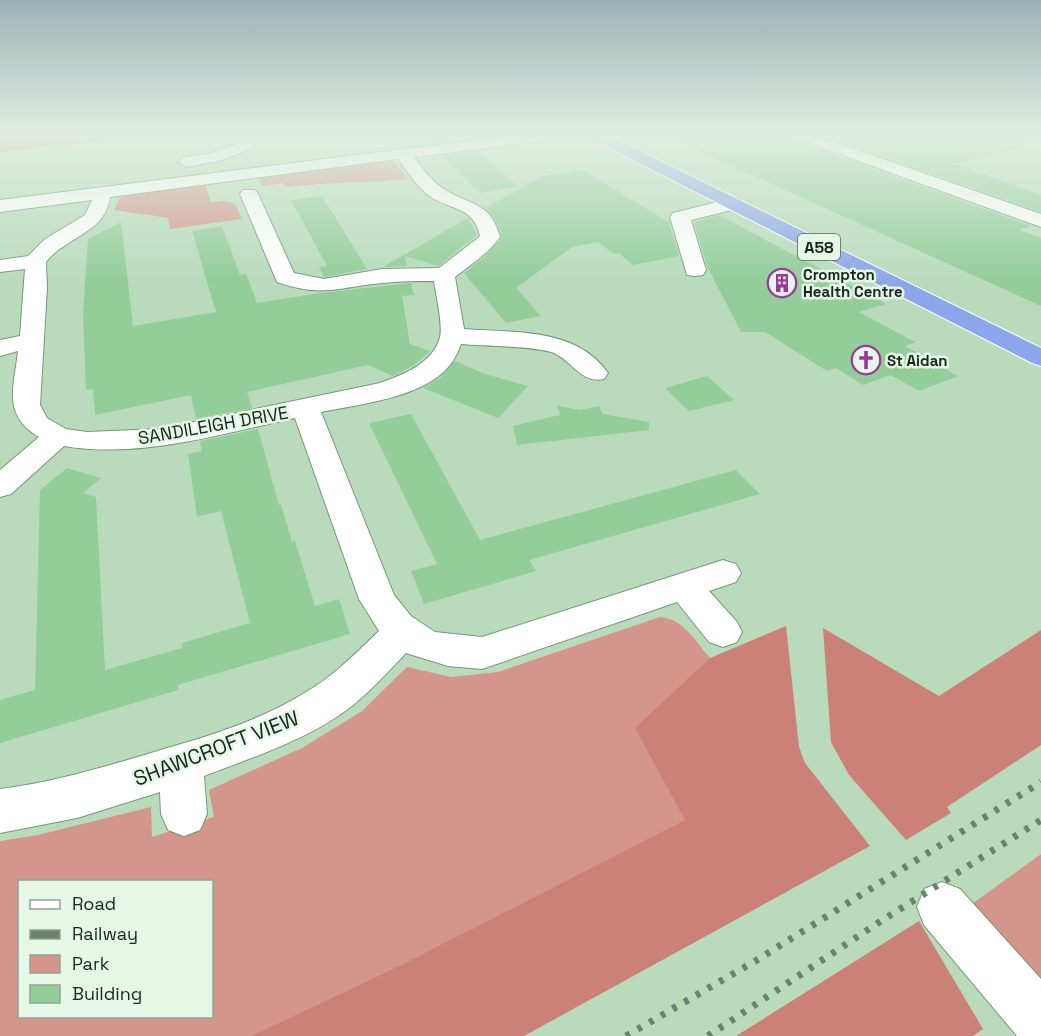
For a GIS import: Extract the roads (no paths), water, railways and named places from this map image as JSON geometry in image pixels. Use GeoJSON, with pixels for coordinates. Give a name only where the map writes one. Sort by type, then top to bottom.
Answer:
{"type":"FeatureCollection","features":[{"type":"Feature","properties":{"kind":"highway","name":"A58"},"geometry":{"type":"LineString","coordinates":[[694,184],[1041,358]]}},
{"type":"Feature","properties":{"kind":"street"},"geometry":{"type":"LineString","coordinates":[[0,206],[157,184]]}},
{"type":"Feature","properties":{"kind":"street"},"geometry":{"type":"LineString","coordinates":[[226,197],[258,193],[285,277],[303,284],[331,286],[382,276],[444,275],[456,264],[483,247],[490,237],[488,223],[475,210],[434,191],[428,184]]}},
{"type":"Feature","properties":{"kind":"street"},"geometry":{"type":"LineString","coordinates":[[938,184],[1041,221]]}},
{"type":"Feature","properties":{"kind":"street"},"geometry":{"type":"LineString","coordinates":[[0,266],[35,261],[50,244],[94,218],[101,208],[102,192]]}},
{"type":"Feature","properties":{"kind":"street"},"geometry":{"type":"LineString","coordinates":[[695,270],[680,217],[733,204]]}},
{"type":"Feature","properties":{"kind":"street","name":"SANDILEIGH DRIVE"},"geometry":{"type":"LineString","coordinates":[[35,261],[36,288],[26,405],[36,423],[58,436],[87,441],[160,438],[387,390],[415,379],[440,361],[453,336]]}},
{"type":"Feature","properties":{"kind":"street"},"geometry":{"type":"LineString","coordinates":[[444,275],[453,336],[553,344],[574,353],[595,373]]}},
{"type":"Feature","properties":{"kind":"street"},"geometry":{"type":"LineString","coordinates":[[0,348],[31,341]]}},
{"type":"Feature","properties":{"kind":"street"},"geometry":{"type":"LineString","coordinates":[[568,379],[620,367]]}},
{"type":"Feature","properties":{"kind":"street"},"geometry":{"type":"LineString","coordinates":[[305,408],[377,599],[388,617],[425,646],[450,652],[482,652],[723,573]]}},
{"type":"Feature","properties":{"kind":"street"},"geometry":{"type":"LineString","coordinates":[[0,488],[58,436]]}},
{"type":"Feature","properties":{"kind":"street"},"geometry":{"type":"LineString","coordinates":[[684,586],[723,632]]}},
{"type":"Feature","properties":{"kind":"street","name":"SHAWCROFT VIEW"},"geometry":{"type":"LineString","coordinates":[[0,811],[61,802],[181,764],[308,713],[351,682],[404,631]]}},
{"type":"Feature","properties":{"kind":"street"},"geometry":{"type":"LineString","coordinates":[[181,764],[184,814]]}},
{"type":"Feature","properties":{"kind":"street"},"geometry":{"type":"LineString","coordinates":[[942,907],[1041,1021]]}},
{"type":"Feature","properties":{"kind":"railway"},"geometry":{"type":"LineString","coordinates":[[626,1036],[757,960],[1041,782]]}},
{"type":"Feature","properties":{"kind":"railway"},"geometry":{"type":"LineString","coordinates":[[708,1036],[881,921],[1041,820]]}},
{"type":"Feature","properties":{"kind":"place","name":"Crompton Health Centre"},"geometry":{"type":"Point","coordinates":[782,283]}},
{"type":"Feature","properties":{"kind":"place","name":"St Aidan"},"geometry":{"type":"Point","coordinates":[866,360]}}]}
